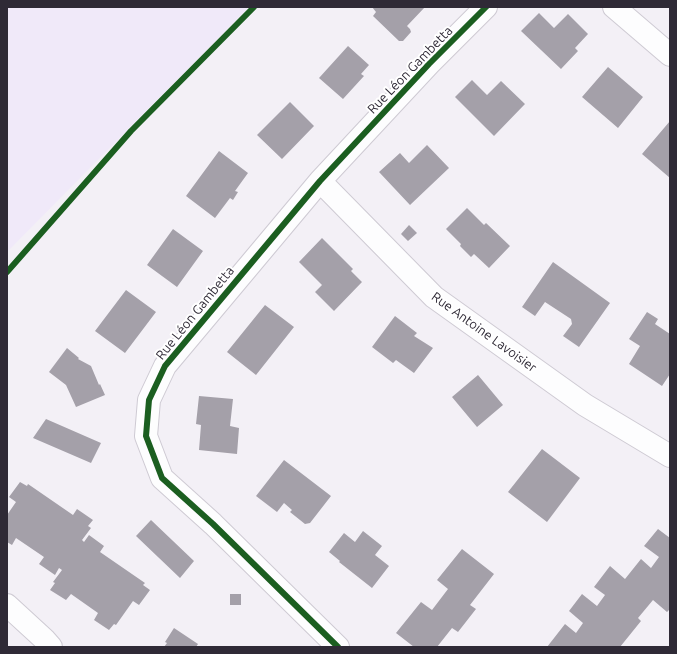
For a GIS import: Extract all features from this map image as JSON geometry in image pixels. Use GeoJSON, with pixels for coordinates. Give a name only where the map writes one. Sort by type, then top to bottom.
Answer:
{"type":"FeatureCollection","features":[{"type":"Feature","properties":{"kind":"street","name":"Rue Léon Gambetta"},"geometry":{"type":"LineString","coordinates":[[338,647],[212,524],[162,478],[146,436],[149,400],[165,366],[320,181],[429,64],[486,7]]}},
{"type":"Feature","properties":{"kind":"street"},"geometry":{"type":"LineString","coordinates":[[614,7],[670,56]]}},
{"type":"Feature","properties":{"kind":"street","name":"Rue Antoine Lavoisier"},"geometry":{"type":"LineString","coordinates":[[320,181],[434,297],[585,406],[670,456]]}},
{"type":"Feature","properties":{"kind":"street"},"geometry":{"type":"LineString","coordinates":[[7,605],[44,639],[50,647]]}},
{"type":"Feature","properties":{"kind":"shaded area"},"geometry":{"type":"Polygon","coordinates":[[[7,7],[249,7],[7,252],[7,7]]]}},
{"type":"Feature","properties":{"kind":"building"},"geometry":{"type":"Polygon","coordinates":[[[372,7],[425,7],[407,26],[411,32],[403,41],[399,41],[373,16],[376,12],[372,7]]]}},
{"type":"Feature","properties":{"kind":"building"},"geometry":{"type":"Polygon","coordinates":[[[539,13],[554,28],[568,14],[588,34],[575,48],[578,51],[561,69],[521,31],[539,13]]]}},
{"type":"Feature","properties":{"kind":"building"},"geometry":{"type":"Polygon","coordinates":[[[348,46],[369,65],[361,74],[364,76],[343,99],[319,78],[348,46]]]}},
{"type":"Feature","properties":{"kind":"building"},"geometry":{"type":"Polygon","coordinates":[[[608,67],[643,97],[618,128],[582,97],[608,67]]]}},
{"type":"Feature","properties":{"kind":"building"},"geometry":{"type":"Polygon","coordinates":[[[472,80],[487,95],[501,81],[525,104],[494,136],[455,97],[472,80]]]}},
{"type":"Feature","properties":{"kind":"building"},"geometry":{"type":"Polygon","coordinates":[[[290,102],[314,126],[282,159],[257,135],[290,102]]]}},
{"type":"Feature","properties":{"kind":"building"},"geometry":{"type":"Polygon","coordinates":[[[670,121],[670,178],[642,154],[670,121]]]}},
{"type":"Feature","properties":{"kind":"building"},"geometry":{"type":"Polygon","coordinates":[[[427,145],[449,168],[410,205],[379,172],[400,153],[409,163],[427,145]]]}},
{"type":"Feature","properties":{"kind":"building"},"geometry":{"type":"Polygon","coordinates":[[[219,151],[248,173],[235,191],[238,192],[233,200],[230,198],[215,218],[186,196],[219,151]]]}},
{"type":"Feature","properties":{"kind":"building"},"geometry":{"type":"Polygon","coordinates":[[[467,208],[484,225],[486,223],[510,246],[489,268],[474,254],[471,257],[446,229],[467,208]]]}},
{"type":"Feature","properties":{"kind":"building"},"geometry":{"type":"Polygon","coordinates":[[[409,225],[417,233],[408,241],[401,234],[409,225]]]}},
{"type":"Feature","properties":{"kind":"building"},"geometry":{"type":"Polygon","coordinates":[[[173,229],[203,251],[177,287],[147,265],[173,229]]]}},
{"type":"Feature","properties":{"kind":"building"},"geometry":{"type":"Polygon","coordinates":[[[322,238],[353,269],[351,271],[362,282],[334,311],[315,292],[322,285],[299,262],[322,238]]]}},
{"type":"Feature","properties":{"kind":"building"},"geometry":{"type":"Polygon","coordinates":[[[553,262],[610,303],[579,347],[563,336],[572,324],[571,319],[545,302],[535,316],[522,307],[553,262]]]}},
{"type":"Feature","properties":{"kind":"building"},"geometry":{"type":"Polygon","coordinates":[[[126,290],[156,312],[125,353],[95,331],[126,290]]]}},
{"type":"Feature","properties":{"kind":"building"},"geometry":{"type":"Polygon","coordinates":[[[265,305],[294,327],[256,375],[227,352],[265,305]]]}},
{"type":"Feature","properties":{"kind":"building"},"geometry":{"type":"Polygon","coordinates":[[[647,312],[658,319],[655,324],[670,334],[670,374],[662,386],[629,364],[640,346],[629,339],[647,312]]]}},
{"type":"Feature","properties":{"kind":"building"},"geometry":{"type":"Polygon","coordinates":[[[395,316],[417,333],[414,336],[433,348],[414,373],[396,360],[393,363],[372,347],[395,316]]]}},
{"type":"Feature","properties":{"kind":"building"},"geometry":{"type":"Polygon","coordinates":[[[67,348],[79,358],[78,359],[91,366],[105,395],[76,407],[66,385],[49,372],[67,348]]]}},
{"type":"Feature","properties":{"kind":"building"},"geometry":{"type":"Polygon","coordinates":[[[478,375],[503,405],[477,427],[452,397],[478,375]]]}},
{"type":"Feature","properties":{"kind":"building"},"geometry":{"type":"Polygon","coordinates":[[[199,396],[233,399],[230,426],[239,428],[237,454],[199,450],[201,425],[196,424],[199,396]]]}},
{"type":"Feature","properties":{"kind":"building"},"geometry":{"type":"Polygon","coordinates":[[[46,419],[101,443],[91,463],[33,438],[46,419]]]}},
{"type":"Feature","properties":{"kind":"building"},"geometry":{"type":"Polygon","coordinates":[[[542,449],[580,478],[547,522],[508,492],[542,449]]]}},
{"type":"Feature","properties":{"kind":"building"},"geometry":{"type":"Polygon","coordinates":[[[284,460],[331,496],[310,523],[305,524],[290,512],[292,510],[284,503],[277,512],[256,496],[284,460]]]}},
{"type":"Feature","properties":{"kind":"building"},"geometry":{"type":"Polygon","coordinates":[[[20,482],[27,486],[28,484],[73,515],[77,509],[93,520],[88,526],[91,528],[82,540],[84,542],[89,535],[104,546],[100,552],[145,583],[143,585],[150,590],[139,605],[133,601],[116,625],[114,624],[109,630],[94,620],[98,613],[71,594],[66,600],[50,590],[55,583],[53,582],[62,570],[59,568],[55,575],[39,564],[44,557],[16,538],[12,545],[7,542],[7,515],[16,502],[9,497],[20,482]]]}},
{"type":"Feature","properties":{"kind":"building"},"geometry":{"type":"Polygon","coordinates":[[[151,520],[194,561],[180,578],[136,536],[151,520]]]}},
{"type":"Feature","properties":{"kind":"building"},"geometry":{"type":"Polygon","coordinates":[[[658,529],[670,538],[670,609],[667,612],[653,600],[638,618],[641,621],[620,647],[547,647],[565,624],[576,633],[583,623],[569,611],[582,594],[597,606],[605,595],[594,587],[610,566],[625,579],[641,559],[651,568],[659,557],[644,546],[658,529]]]}},
{"type":"Feature","properties":{"kind":"building"},"geometry":{"type":"Polygon","coordinates":[[[363,531],[382,546],[375,555],[389,566],[372,588],[339,562],[340,561],[329,552],[344,533],[355,542],[363,531]]]}},
{"type":"Feature","properties":{"kind":"building"},"geometry":{"type":"Polygon","coordinates":[[[462,549],[494,574],[470,605],[476,609],[458,632],[452,628],[437,647],[414,647],[396,633],[421,602],[432,610],[448,589],[437,580],[462,549]]]}},
{"type":"Feature","properties":{"kind":"building"},"geometry":{"type":"Polygon","coordinates":[[[230,594],[241,594],[241,605],[230,605],[230,594]]]}},
{"type":"Feature","properties":{"kind":"building"},"geometry":{"type":"Polygon","coordinates":[[[174,628],[198,644],[196,647],[164,647],[167,643],[165,642],[174,628]]]}},
{"type":"Feature","properties":{"kind":"cycle path"},"geometry":{"type":"LineString","coordinates":[[7,272],[131,131],[254,7]]}},
{"type":"Feature","properties":{"kind":"cycle path"},"geometry":{"type":"LineString","coordinates":[[338,647],[213,524],[162,478],[146,436],[149,400],[165,366],[320,181],[429,64],[486,7]]}}]}
